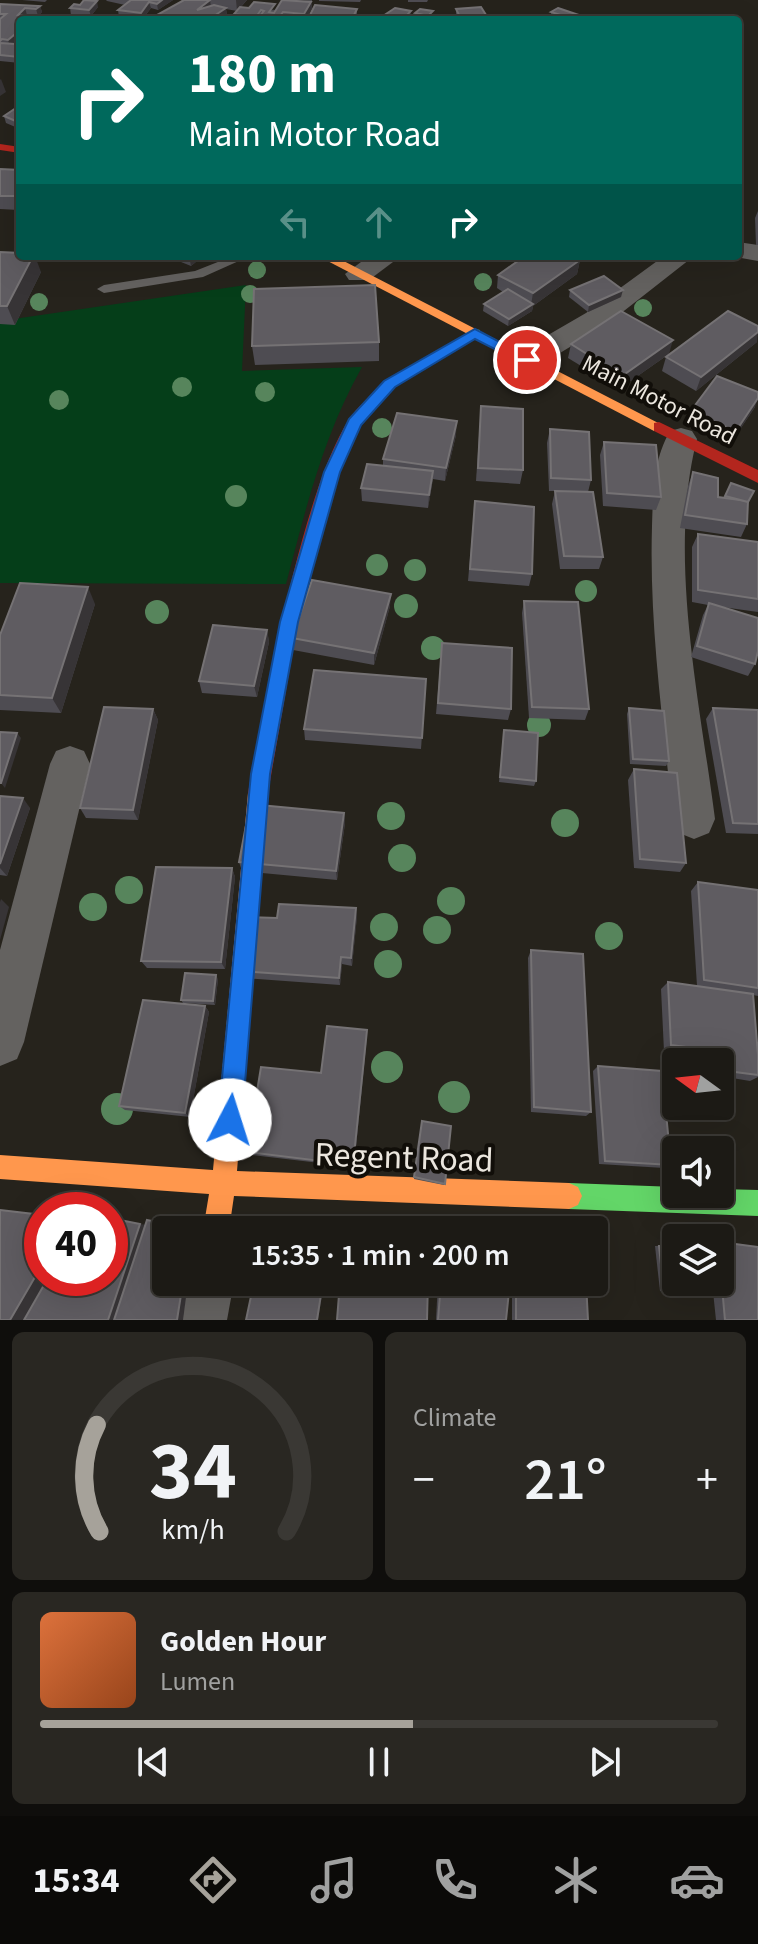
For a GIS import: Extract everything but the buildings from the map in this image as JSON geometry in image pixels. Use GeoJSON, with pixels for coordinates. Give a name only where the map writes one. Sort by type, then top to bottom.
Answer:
{"type":"FeatureCollection","features":[{"type":"Feature","properties":{"kind":"street","name":"Main Motor Road"},"geometry":{"type":"LineString","coordinates":[[332,260],[758,477]]}},
{"type":"Feature","properties":{"kind":"street"},"geometry":{"type":"LineString","coordinates":[[359,274],[382,260]]}},
{"type":"Feature","properties":{"kind":"street"},"geometry":{"type":"LineString","coordinates":[[527,360],[596,319],[676,260]]}},
{"type":"Feature","properties":{"kind":"street"},"geometry":{"type":"LineString","coordinates":[[218,1216],[224,1183],[260,774],[289,622],[332,472],[354,422],[389,384],[475,333]]}},
{"type":"Feature","properties":{"kind":"street"},"geometry":{"type":"LineString","coordinates":[[681,439],[670,479],[668,593],[694,819]]}},
{"type":"Feature","properties":{"kind":"street"},"geometry":{"type":"LineString","coordinates":[[0,1042],[70,764]]}},
{"type":"Feature","properties":{"kind":"street","name":"Regent Road"},"geometry":{"type":"LineString","coordinates":[[0,1167],[224,1183],[758,1203]]}},
{"type":"Feature","properties":{"kind":"street"},"geometry":{"type":"LineString","coordinates":[[199,1320],[203,1296]]}},
{"type":"Feature","properties":{"kind":"lane"},"geometry":{"type":"LineString","coordinates":[[104,289],[198,274],[234,260]]}},
{"type":"Feature","properties":{"kind":"green space"},"geometry":{"type":"Polygon","coordinates":[[[246,285],[242,371],[362,367],[326,446],[286,584],[0,583],[0,321],[246,285]]]}},
{"type":"Feature","properties":{"kind":"traffic: fast"},"geometry":{"type":"LineString","coordinates":[[372,403],[389,384],[475,333]]}},
{"type":"Feature","properties":{"kind":"traffic: fast"},"geometry":{"type":"LineString","coordinates":[[569,1196],[758,1203]]}},
{"type":"Feature","properties":{"kind":"traffic: slow"},"geometry":{"type":"LineString","coordinates":[[332,260],[659,427]]}},
{"type":"Feature","properties":{"kind":"traffic: slow"},"geometry":{"type":"LineString","coordinates":[[218,1216],[224,1183],[258,793]]}},
{"type":"Feature","properties":{"kind":"traffic: slow"},"geometry":{"type":"LineString","coordinates":[[0,1167],[224,1183],[569,1196]]}},
{"type":"Feature","properties":{"kind":"traffic: jam"},"geometry":{"type":"LineString","coordinates":[[0,147],[16,149]]}},
{"type":"Feature","properties":{"kind":"traffic: jam"},"geometry":{"type":"LineString","coordinates":[[258,793],[289,622],[332,472],[354,422],[372,403]]}},
{"type":"Feature","properties":{"kind":"traffic: jam"},"geometry":{"type":"LineString","coordinates":[[659,427],[758,477]]}},
{"type":"Feature","properties":{"kind":"route"},"geometry":{"type":"LineString","coordinates":[[230,1120],[260,774],[289,622],[332,472],[354,422],[389,384],[475,333],[527,360]]}}]}
